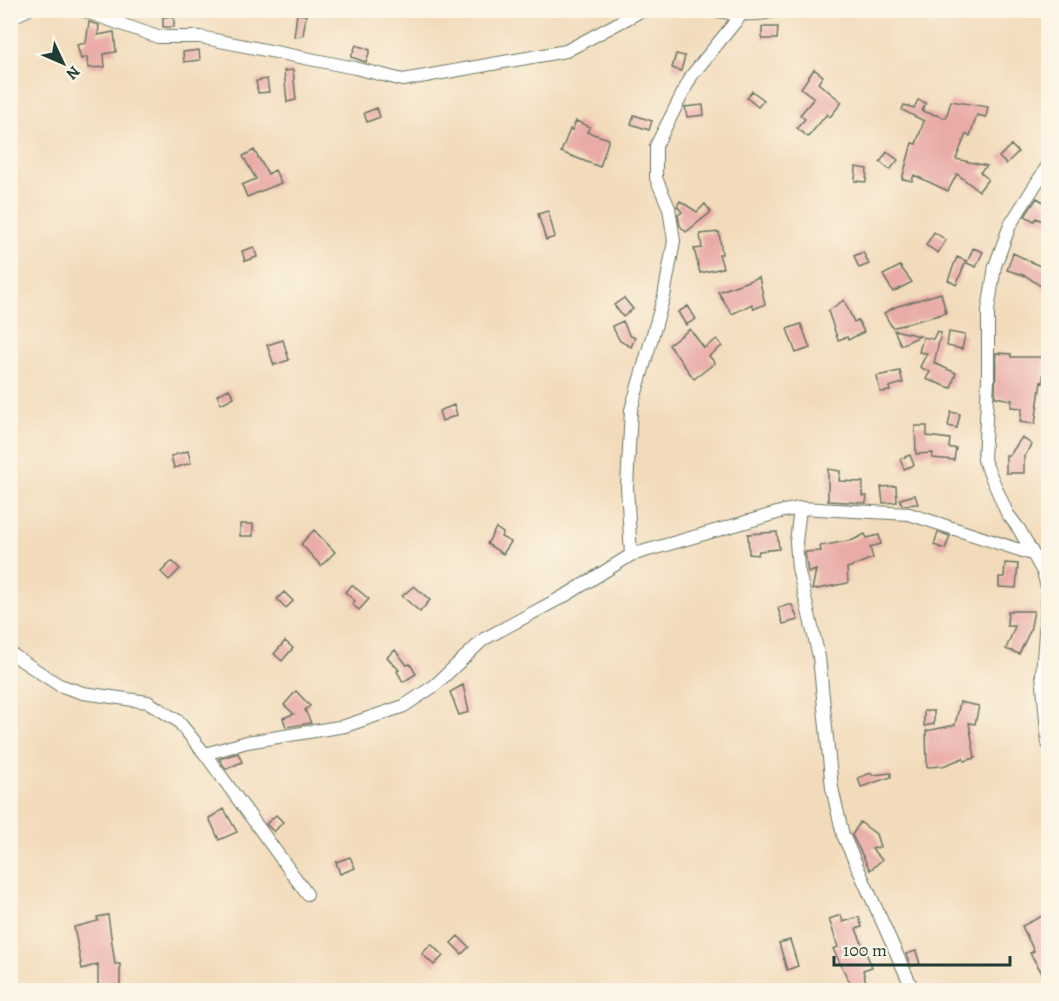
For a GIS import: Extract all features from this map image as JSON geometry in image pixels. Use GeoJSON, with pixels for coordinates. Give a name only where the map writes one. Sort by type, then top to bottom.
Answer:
{"type":"FeatureCollection","features":[{"type":"Feature","properties":{"kind":"street"},"geometry":{"type":"LineString","coordinates":[[10,18],[27,10]]}},
{"type":"Feature","properties":{"kind":"street"},"geometry":{"type":"LineString","coordinates":[[81,10],[158,37],[200,37],[403,80],[566,51],[639,12],[648,10]]}},
{"type":"Feature","properties":{"kind":"street"},"geometry":{"type":"LineString","coordinates":[[712,10],[741,15],[766,14],[777,10]]}},
{"type":"Feature","properties":{"kind":"street"},"geometry":{"type":"LineString","coordinates":[[632,555],[627,487],[631,410],[664,297],[674,241],[669,208],[656,178],[656,146],[692,75],[741,15]]}},
{"type":"Feature","properties":{"kind":"street"},"geometry":{"type":"LineString","coordinates":[[1048,165],[1010,225],[995,266],[988,311],[988,379],[984,460],[993,486],[1043,572],[1048,591],[1042,674],[1048,744]]}},
{"type":"Feature","properties":{"kind":"street"},"geometry":{"type":"LineString","coordinates":[[800,508],[796,542],[798,568],[819,657],[832,788],[843,835],[913,990]]}},
{"type":"Feature","properties":{"kind":"street"},"geometry":{"type":"LineString","coordinates":[[205,754],[247,742],[345,726],[404,706],[434,686],[484,639],[568,594],[632,555],[800,508],[909,514],[1032,554]]}},
{"type":"Feature","properties":{"kind":"street"},"geometry":{"type":"LineString","coordinates":[[10,653],[59,685],[83,693],[148,702],[178,721],[205,754],[307,894]]}},
{"type":"Feature","properties":{"kind":"building"},"geometry":{"type":"Polygon","coordinates":[[[297,14],[306,15],[303,36],[294,37],[297,14]]]}},
{"type":"Feature","properties":{"kind":"building"},"geometry":{"type":"Polygon","coordinates":[[[174,16],[174,27],[163,27],[163,17],[174,16]]]}},
{"type":"Feature","properties":{"kind":"building"},"geometry":{"type":"Polygon","coordinates":[[[89,22],[99,25],[98,35],[114,32],[116,52],[104,54],[105,67],[88,68],[87,57],[81,59],[77,45],[86,43],[89,22]]]}},
{"type":"Feature","properties":{"kind":"building"},"geometry":{"type":"Polygon","coordinates":[[[762,27],[778,27],[777,39],[762,39],[762,27]]]}},
{"type":"Feature","properties":{"kind":"building"},"geometry":{"type":"Polygon","coordinates":[[[356,45],[370,50],[366,62],[351,57],[356,45]]]}},
{"type":"Feature","properties":{"kind":"building"},"geometry":{"type":"Polygon","coordinates":[[[199,50],[200,60],[184,62],[183,52],[199,50]]]}},
{"type":"Feature","properties":{"kind":"building"},"geometry":{"type":"Polygon","coordinates":[[[676,54],[685,56],[681,71],[672,68],[676,54]]]}},
{"type":"Feature","properties":{"kind":"building"},"geometry":{"type":"Polygon","coordinates":[[[814,69],[823,76],[818,83],[842,102],[830,117],[827,114],[808,137],[797,128],[805,119],[800,115],[814,98],[801,88],[814,69]]]}},
{"type":"Feature","properties":{"kind":"building"},"geometry":{"type":"Polygon","coordinates":[[[293,70],[296,100],[287,102],[284,71],[293,70]]]}},
{"type":"Feature","properties":{"kind":"building"},"geometry":{"type":"Polygon","coordinates":[[[267,79],[269,92],[258,93],[256,81],[267,79]]]}},
{"type":"Feature","properties":{"kind":"building"},"geometry":{"type":"Polygon","coordinates":[[[752,91],[764,100],[758,107],[747,98],[752,91]]]}},
{"type":"Feature","properties":{"kind":"building"},"geometry":{"type":"Polygon","coordinates":[[[918,100],[926,103],[922,111],[946,118],[951,101],[988,107],[986,117],[977,115],[970,136],[966,134],[956,159],[987,166],[980,172],[988,179],[979,191],[957,174],[948,191],[914,175],[912,181],[902,179],[912,143],[916,144],[924,121],[902,110],[904,105],[914,108],[918,100]]]}},
{"type":"Feature","properties":{"kind":"building"},"geometry":{"type":"Polygon","coordinates":[[[703,105],[704,115],[687,117],[685,107],[703,105]]]}},
{"type":"Feature","properties":{"kind":"building"},"geometry":{"type":"Polygon","coordinates":[[[377,108],[380,117],[367,122],[364,113],[377,108]]]}},
{"type":"Feature","properties":{"kind":"building"},"geometry":{"type":"Polygon","coordinates":[[[634,115],[652,121],[649,130],[631,124],[634,115]]]}},
{"type":"Feature","properties":{"kind":"building"},"geometry":{"type":"Polygon","coordinates":[[[576,121],[590,127],[587,132],[609,139],[600,167],[561,152],[570,129],[572,130],[576,121]]]}},
{"type":"Feature","properties":{"kind":"building"},"geometry":{"type":"Polygon","coordinates":[[[1011,145],[1018,152],[1006,164],[999,157],[1011,145]]]}},
{"type":"Feature","properties":{"kind":"building"},"geometry":{"type":"Polygon","coordinates":[[[254,150],[268,174],[275,170],[281,183],[247,197],[242,185],[256,179],[243,156],[254,150]]]}},
{"type":"Feature","properties":{"kind":"building"},"geometry":{"type":"Polygon","coordinates":[[[887,152],[898,160],[890,170],[880,162],[887,152]]]}},
{"type":"Feature","properties":{"kind":"building"},"geometry":{"type":"Polygon","coordinates":[[[856,167],[867,169],[866,182],[855,181],[856,167]]]}},
{"type":"Feature","properties":{"kind":"building"},"geometry":{"type":"Polygon","coordinates":[[[1037,198],[1048,205],[1048,224],[1025,216],[1037,198]]]}},
{"type":"Feature","properties":{"kind":"building"},"geometry":{"type":"Polygon","coordinates":[[[680,201],[697,212],[705,204],[711,212],[686,232],[680,226],[678,215],[682,212],[677,206],[680,201]]]}},
{"type":"Feature","properties":{"kind":"building"},"geometry":{"type":"Polygon","coordinates":[[[548,211],[555,237],[546,240],[538,214],[548,211]]]}},
{"type":"Feature","properties":{"kind":"building"},"geometry":{"type":"Polygon","coordinates":[[[719,232],[722,254],[719,254],[723,268],[700,273],[694,249],[702,248],[700,234],[719,232]]]}},
{"type":"Feature","properties":{"kind":"building"},"geometry":{"type":"Polygon","coordinates":[[[934,232],[946,240],[938,253],[926,245],[934,232]]]}},
{"type":"Feature","properties":{"kind":"building"},"geometry":{"type":"Polygon","coordinates":[[[254,247],[257,257],[245,261],[242,251],[254,247]]]}},
{"type":"Feature","properties":{"kind":"building"},"geometry":{"type":"Polygon","coordinates":[[[973,248],[983,252],[976,267],[967,263],[973,248]]]}},
{"type":"Feature","properties":{"kind":"building"},"geometry":{"type":"Polygon","coordinates":[[[863,252],[869,264],[859,268],[854,256],[863,252]]]}},
{"type":"Feature","properties":{"kind":"building"},"geometry":{"type":"Polygon","coordinates":[[[1013,253],[1048,270],[1048,291],[1026,276],[1007,270],[1013,253]]]}},
{"type":"Feature","properties":{"kind":"building"},"geometry":{"type":"Polygon","coordinates":[[[957,257],[966,261],[956,285],[948,280],[957,257]]]}},
{"type":"Feature","properties":{"kind":"building"},"geometry":{"type":"Polygon","coordinates":[[[900,266],[912,282],[893,292],[883,275],[900,266]]]}},
{"type":"Feature","properties":{"kind":"building"},"geometry":{"type":"Polygon","coordinates":[[[759,277],[765,304],[754,309],[752,304],[732,314],[718,292],[759,277]]]}},
{"type":"Feature","properties":{"kind":"building"},"geometry":{"type":"Polygon","coordinates":[[[941,293],[946,313],[892,327],[884,313],[895,307],[941,293]]]}},
{"type":"Feature","properties":{"kind":"building"},"geometry":{"type":"Polygon","coordinates":[[[624,298],[633,309],[623,317],[614,305],[624,298]]]}},
{"type":"Feature","properties":{"kind":"building"},"geometry":{"type":"Polygon","coordinates":[[[844,300],[854,322],[858,320],[864,332],[848,340],[847,337],[838,340],[828,311],[844,300]]]}},
{"type":"Feature","properties":{"kind":"building"},"geometry":{"type":"Polygon","coordinates":[[[688,306],[696,319],[686,325],[678,312],[688,306]]]}},
{"type":"Feature","properties":{"kind":"building"},"geometry":{"type":"Polygon","coordinates":[[[623,321],[629,335],[635,338],[631,347],[620,341],[612,326],[623,321]]]}},
{"type":"Feature","properties":{"kind":"building"},"geometry":{"type":"Polygon","coordinates":[[[801,324],[810,348],[796,353],[787,329],[801,324]]]}},
{"type":"Feature","properties":{"kind":"building"},"geometry":{"type":"Polygon","coordinates":[[[690,329],[704,348],[717,339],[722,346],[709,356],[715,363],[694,379],[669,345],[690,329]]]}},
{"type":"Feature","properties":{"kind":"building"},"geometry":{"type":"Polygon","coordinates":[[[894,330],[920,336],[901,345],[894,330]]]}},
{"type":"Feature","properties":{"kind":"building"},"geometry":{"type":"Polygon","coordinates":[[[937,331],[941,333],[934,363],[956,373],[951,388],[926,379],[930,372],[920,367],[927,353],[919,352],[923,337],[933,339],[937,331]]]}},
{"type":"Feature","properties":{"kind":"building"},"geometry":{"type":"Polygon","coordinates":[[[949,332],[965,335],[962,349],[947,346],[949,332]]]}},
{"type":"Feature","properties":{"kind":"building"},"geometry":{"type":"Polygon","coordinates":[[[283,340],[289,360],[274,365],[267,345],[283,340]]]}},
{"type":"Feature","properties":{"kind":"building"},"geometry":{"type":"Polygon","coordinates":[[[996,353],[1011,354],[1011,357],[1044,357],[1043,383],[1041,382],[1035,424],[1020,422],[1022,408],[1011,407],[1012,400],[995,397],[996,353]]]}},
{"type":"Feature","properties":{"kind":"building"},"geometry":{"type":"Polygon","coordinates":[[[900,371],[903,383],[889,387],[890,391],[880,392],[877,376],[900,371]]]}},
{"type":"Feature","properties":{"kind":"building"},"geometry":{"type":"Polygon","coordinates":[[[229,389],[234,397],[221,404],[217,395],[229,389]]]}},
{"type":"Feature","properties":{"kind":"building"},"geometry":{"type":"Polygon","coordinates":[[[454,405],[457,415],[442,421],[439,411],[454,405]]]}},
{"type":"Feature","properties":{"kind":"building"},"geometry":{"type":"Polygon","coordinates":[[[951,412],[960,414],[957,428],[948,426],[951,412]]]}},
{"type":"Feature","properties":{"kind":"building"},"geometry":{"type":"Polygon","coordinates":[[[915,426],[927,426],[927,436],[950,439],[949,448],[956,448],[954,460],[932,458],[933,453],[916,454],[915,426]]]}},
{"type":"Feature","properties":{"kind":"building"},"geometry":{"type":"Polygon","coordinates":[[[1022,437],[1032,445],[1024,457],[1024,473],[1006,473],[1006,455],[1010,455],[1022,437]]]}},
{"type":"Feature","properties":{"kind":"building"},"geometry":{"type":"Polygon","coordinates":[[[188,451],[191,463],[174,468],[171,456],[188,451]]]}},
{"type":"Feature","properties":{"kind":"building"},"geometry":{"type":"Polygon","coordinates":[[[910,455],[914,465],[904,469],[900,459],[910,455]]]}},
{"type":"Feature","properties":{"kind":"building"},"geometry":{"type":"Polygon","coordinates":[[[828,469],[840,471],[839,481],[863,482],[862,496],[867,496],[866,503],[828,501],[828,469]]]}},
{"type":"Feature","properties":{"kind":"building"},"geometry":{"type":"Polygon","coordinates":[[[896,486],[897,502],[883,503],[881,487],[896,486]]]}},
{"type":"Feature","properties":{"kind":"building"},"geometry":{"type":"Polygon","coordinates":[[[915,495],[918,504],[902,505],[900,499],[915,495]]]}},
{"type":"Feature","properties":{"kind":"building"},"geometry":{"type":"Polygon","coordinates":[[[240,524],[253,524],[253,536],[240,536],[240,524]]]}},
{"type":"Feature","properties":{"kind":"building"},"geometry":{"type":"Polygon","coordinates":[[[496,528],[503,533],[501,537],[511,542],[503,554],[487,544],[496,528]]]}},
{"type":"Feature","properties":{"kind":"building"},"geometry":{"type":"Polygon","coordinates":[[[314,530],[335,552],[321,566],[301,544],[314,530]]]}},
{"type":"Feature","properties":{"kind":"building"},"geometry":{"type":"Polygon","coordinates":[[[777,532],[779,549],[759,551],[758,555],[749,554],[748,534],[777,532]]]}},
{"type":"Feature","properties":{"kind":"building"},"geometry":{"type":"Polygon","coordinates":[[[938,532],[950,536],[945,549],[934,545],[938,532]]]}},
{"type":"Feature","properties":{"kind":"building"},"geometry":{"type":"Polygon","coordinates":[[[865,534],[867,538],[879,535],[881,544],[870,547],[873,558],[847,568],[848,583],[812,590],[816,570],[808,573],[805,552],[821,551],[820,546],[853,540],[865,534]]]}},
{"type":"Feature","properties":{"kind":"building"},"geometry":{"type":"Polygon","coordinates":[[[172,561],[180,569],[169,580],[161,572],[172,561]]]}},
{"type":"Feature","properties":{"kind":"building"},"geometry":{"type":"Polygon","coordinates":[[[1005,563],[1018,564],[1016,588],[999,587],[999,577],[1004,577],[1005,563]]]}},
{"type":"Feature","properties":{"kind":"building"},"geometry":{"type":"Polygon","coordinates":[[[352,585],[369,599],[359,610],[352,604],[355,601],[345,592],[352,585]]]}},
{"type":"Feature","properties":{"kind":"building"},"geometry":{"type":"Polygon","coordinates":[[[414,586],[430,600],[420,612],[402,596],[414,586]]]}},
{"type":"Feature","properties":{"kind":"building"},"geometry":{"type":"Polygon","coordinates":[[[284,592],[293,601],[286,608],[277,599],[284,592]]]}},
{"type":"Feature","properties":{"kind":"building"},"geometry":{"type":"Polygon","coordinates":[[[792,605],[798,620],[783,624],[778,608],[792,605]]]}},
{"type":"Feature","properties":{"kind":"building"},"geometry":{"type":"Polygon","coordinates":[[[1008,611],[1034,611],[1030,631],[1019,654],[1006,649],[1015,626],[1007,626],[1008,611]]]}},
{"type":"Feature","properties":{"kind":"building"},"geometry":{"type":"Polygon","coordinates":[[[285,641],[293,648],[282,661],[274,654],[285,641]]]}},
{"type":"Feature","properties":{"kind":"building"},"geometry":{"type":"Polygon","coordinates":[[[395,650],[407,665],[410,664],[416,674],[403,682],[397,671],[399,670],[387,657],[395,650]]]}},
{"type":"Feature","properties":{"kind":"building"},"geometry":{"type":"Polygon","coordinates":[[[463,685],[469,712],[459,715],[450,692],[463,685]]]}},
{"type":"Feature","properties":{"kind":"building"},"geometry":{"type":"Polygon","coordinates":[[[296,691],[310,706],[305,710],[311,723],[286,727],[283,718],[294,714],[284,705],[296,691]]]}},
{"type":"Feature","properties":{"kind":"building"},"geometry":{"type":"Polygon","coordinates":[[[960,702],[979,706],[975,724],[969,723],[975,758],[964,761],[963,758],[943,766],[927,767],[926,731],[955,725],[960,702]]]}},
{"type":"Feature","properties":{"kind":"building"},"geometry":{"type":"Polygon","coordinates":[[[924,711],[934,711],[934,724],[924,726],[924,711]]]}},
{"type":"Feature","properties":{"kind":"building"},"geometry":{"type":"Polygon","coordinates":[[[238,753],[242,762],[226,769],[219,759],[238,753]]]}},
{"type":"Feature","properties":{"kind":"building"},"geometry":{"type":"Polygon","coordinates":[[[871,773],[872,775],[891,773],[891,777],[861,787],[858,778],[871,773]]]}},
{"type":"Feature","properties":{"kind":"building"},"geometry":{"type":"Polygon","coordinates":[[[224,809],[237,832],[219,840],[209,818],[224,809]]]}},
{"type":"Feature","properties":{"kind":"building"},"geometry":{"type":"Polygon","coordinates":[[[276,815],[283,822],[274,832],[266,824],[276,815]]]}},
{"type":"Feature","properties":{"kind":"building"},"geometry":{"type":"Polygon","coordinates":[[[860,822],[876,834],[880,847],[872,849],[882,860],[870,870],[852,835],[860,822]]]}},
{"type":"Feature","properties":{"kind":"building"},"geometry":{"type":"Polygon","coordinates":[[[350,857],[355,868],[340,874],[336,862],[350,857]]]}},
{"type":"Feature","properties":{"kind":"building"},"geometry":{"type":"Polygon","coordinates":[[[108,915],[115,964],[120,964],[120,986],[98,987],[98,964],[82,969],[74,927],[98,921],[97,917],[108,915]]]}},
{"type":"Feature","properties":{"kind":"building"},"geometry":{"type":"Polygon","coordinates":[[[841,915],[843,922],[859,917],[862,927],[856,929],[872,967],[863,970],[866,983],[852,987],[833,949],[838,947],[829,919],[841,915]]]}},
{"type":"Feature","properties":{"kind":"building"},"geometry":{"type":"Polygon","coordinates":[[[1044,915],[1048,931],[1040,935],[1048,949],[1048,983],[1030,953],[1034,951],[1022,926],[1044,915]]]}},
{"type":"Feature","properties":{"kind":"building"},"geometry":{"type":"Polygon","coordinates":[[[458,936],[469,947],[462,954],[451,943],[458,936]]]}},
{"type":"Feature","properties":{"kind":"building"},"geometry":{"type":"Polygon","coordinates":[[[790,940],[798,966],[787,970],[779,943],[790,940]]]}},
{"type":"Feature","properties":{"kind":"building"},"geometry":{"type":"Polygon","coordinates":[[[431,944],[443,956],[434,965],[422,954],[431,944]]]}},
{"type":"Feature","properties":{"kind":"building"},"geometry":{"type":"Polygon","coordinates":[[[916,951],[920,964],[911,966],[906,954],[916,951]]]}}]}
